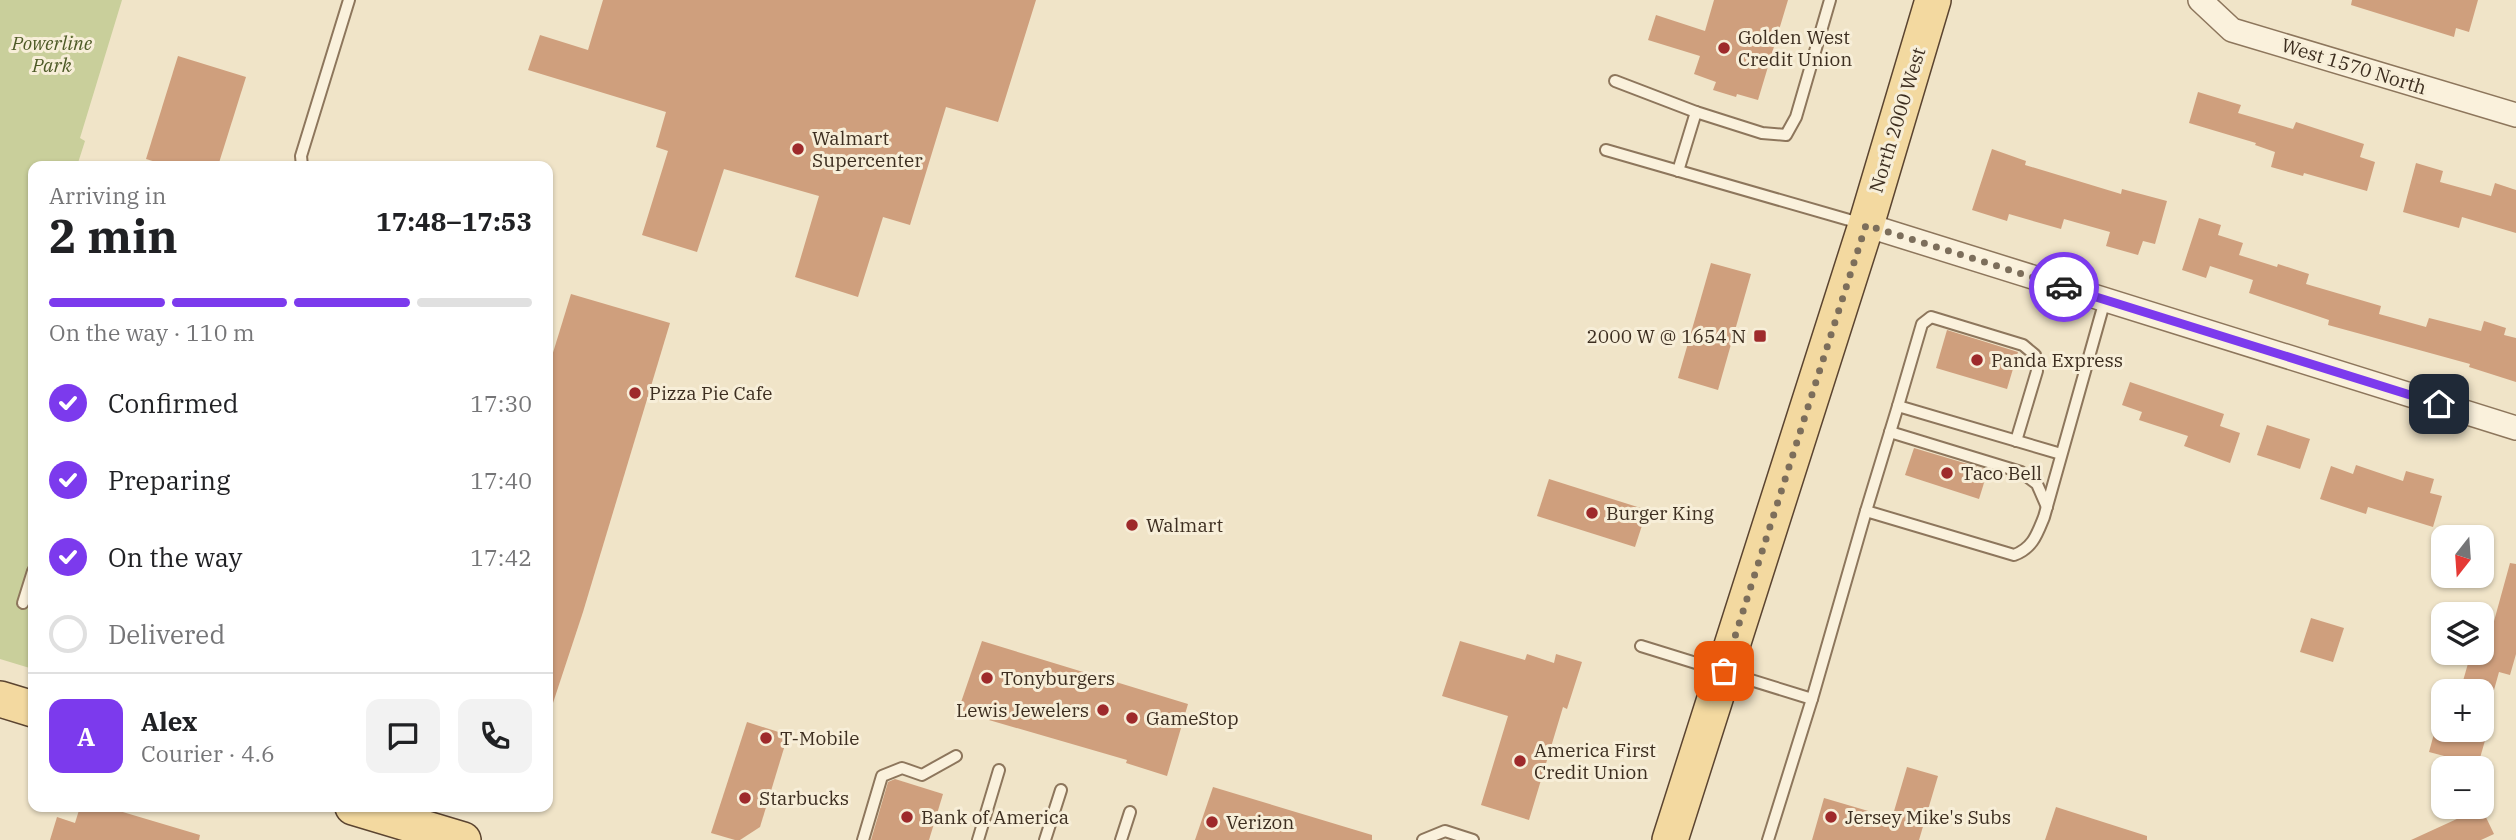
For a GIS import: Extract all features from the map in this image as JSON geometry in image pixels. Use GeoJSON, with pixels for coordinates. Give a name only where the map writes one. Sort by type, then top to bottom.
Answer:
{"type":"FeatureCollection","features":[{"type":"Feature","properties":{"kind":"main road","name":"North 2000 West"},"geometry":{"type":"LineString","coordinates":[[1670,840],[1866,225],[1933,0]]}},
{"type":"Feature","properties":{"kind":"main road"},"geometry":{"type":"LineString","coordinates":[[0,699],[28,707]]}},
{"type":"Feature","properties":{"kind":"main road"},"geometry":{"type":"LineString","coordinates":[[370,812],[463,840]]}},
{"type":"Feature","properties":{"kind":"street","name":"West 1570 North"},"geometry":{"type":"LineString","coordinates":[[2201,1],[2232,30],[2516,116]]}},
{"type":"Feature","properties":{"kind":"street"},"geometry":{"type":"LineString","coordinates":[[1866,225],[2516,428]]}},
{"type":"Feature","properties":{"kind":"lane"},"geometry":{"type":"LineString","coordinates":[[302,161],[349,0]]}},
{"type":"Feature","properties":{"kind":"lane"},"geometry":{"type":"LineString","coordinates":[[1615,80],[1696,112],[1762,133],[1786,135],[1796,117],[1830,0]]}},
{"type":"Feature","properties":{"kind":"lane"},"geometry":{"type":"LineString","coordinates":[[1678,171],[1696,112]]}},
{"type":"Feature","properties":{"kind":"lane"},"geometry":{"type":"LineString","coordinates":[[1606,150],[1866,225]]}},
{"type":"Feature","properties":{"kind":"lane"},"geometry":{"type":"LineString","coordinates":[[1866,511],[2014,555],[2032,544],[2047,507],[2105,300]]}},
{"type":"Feature","properties":{"kind":"lane"},"geometry":{"type":"LineString","coordinates":[[1768,840],[1922,324],[1926,319],[1931,317],[2029,347],[2036,358],[2037,371],[2016,441]]}},
{"type":"Feature","properties":{"kind":"lane"},"geometry":{"type":"LineString","coordinates":[[1898,406],[2062,454]]}},
{"type":"Feature","properties":{"kind":"lane"},"geometry":{"type":"LineString","coordinates":[[1890,432],[2021,472],[2037,484],[2047,507]]}},
{"type":"Feature","properties":{"kind":"lane"},"geometry":{"type":"LineString","coordinates":[[23,603],[28,587]]}},
{"type":"Feature","properties":{"kind":"lane"},"geometry":{"type":"LineString","coordinates":[[1641,646],[1812,699]]}},
{"type":"Feature","properties":{"kind":"lane"},"geometry":{"type":"LineString","coordinates":[[863,840],[882,776],[902,768],[922,775],[956,756]]}},
{"type":"Feature","properties":{"kind":"lane"},"geometry":{"type":"LineString","coordinates":[[978,840],[999,770]]}},
{"type":"Feature","properties":{"kind":"lane"},"geometry":{"type":"LineString","coordinates":[[1045,840],[1061,790]]}},
{"type":"Feature","properties":{"kind":"lane"},"geometry":{"type":"LineString","coordinates":[[1121,840],[1130,812]]}},
{"type":"Feature","properties":{"kind":"lane"},"geometry":{"type":"LineString","coordinates":[[1423,840],[1445,831],[1473,840]]}},
{"type":"Feature","properties":{"kind":"green space","name":"Powerline Park"},"geometry":{"type":"Polygon","coordinates":[[[0,0],[122,0],[80,138],[85,141],[79,161],[28,161],[28,667],[0,659],[0,0]]]}},
{"type":"Feature","properties":{"kind":"building","name":"Walmart Supercenter"},"geometry":{"type":"Polygon","coordinates":[[[603,0],[1036,0],[998,122],[946,107],[910,225],[883,217],[858,297],[795,277],[819,196],[724,169],[697,252],[642,235],[668,151],[656,147],[666,112],[528,70],[540,35],[588,50],[603,0]]]}},
{"type":"Feature","properties":{"kind":"building","name":"Golden West Credit Union"},"geometry":{"type":"Polygon","coordinates":[[[1714,0],[1788,0],[1758,100],[1713,90],[1716,82],[1694,74],[1700,56],[1648,40],[1656,15],[1705,31],[1714,0]]]}},
{"type":"Feature","properties":{"kind":"building"},"geometry":{"type":"Polygon","coordinates":[[[2352,0],[2478,0],[2469,32],[2456,28],[2454,37],[2351,5],[2352,0]]]}},
{"type":"Feature","properties":{"kind":"building"},"geometry":{"type":"Polygon","coordinates":[[[178,56],[246,77],[220,161],[146,159],[178,56]]]}},
{"type":"Feature","properties":{"kind":"building"},"geometry":{"type":"Polygon","coordinates":[[[2198,92],[2241,105],[2238,113],[2293,129],[2296,122],[2364,144],[2360,157],[2375,162],[2367,191],[2304,173],[2303,176],[2271,167],[2275,152],[2255,145],[2256,143],[2189,123],[2198,92]]]}},
{"type":"Feature","properties":{"kind":"building"},"geometry":{"type":"Polygon","coordinates":[[[1992,149],[2026,161],[2025,165],[2121,194],[2122,189],[2167,201],[2155,244],[2143,241],[2138,255],[2106,246],[2110,232],[2064,219],[2061,229],[2009,214],[2007,221],[1972,210],[1992,149]]]}},
{"type":"Feature","properties":{"kind":"building"},"geometry":{"type":"Polygon","coordinates":[[[2416,163],[2443,171],[2440,182],[2491,196],[2495,183],[2516,190],[2516,233],[2462,217],[2459,228],[2403,212],[2416,163]]]}},
{"type":"Feature","properties":{"kind":"building"},"geometry":{"type":"Polygon","coordinates":[[[2199,218],[2221,225],[2218,235],[2243,243],[2239,255],[2309,274],[2306,284],[2381,306],[2379,314],[2426,327],[2429,318],[2481,331],[2484,321],[2506,328],[2504,335],[2516,338],[2516,382],[2469,367],[2470,364],[2328,325],[2329,320],[2249,293],[2253,280],[2210,266],[2206,278],[2182,270],[2199,218]]]}},
{"type":"Feature","properties":{"kind":"building"},"geometry":{"type":"Polygon","coordinates":[[[1711,263],[1751,274],[1718,390],[1678,378],[1711,263]]]}},
{"type":"Feature","properties":{"kind":"building"},"geometry":{"type":"Polygon","coordinates":[[[571,294],[670,323],[553,703],[553,353],[571,294]]]}},
{"type":"Feature","properties":{"kind":"building","name":"Panda Express"},"geometry":{"type":"Polygon","coordinates":[[[1947,330],[2018,352],[2007,389],[1936,368],[1947,330]]]}},
{"type":"Feature","properties":{"kind":"building"},"geometry":{"type":"Polygon","coordinates":[[[2130,382],[2224,414],[2220,426],[2240,433],[2230,463],[2184,446],[2188,436],[2139,420],[2142,412],[2122,405],[2130,382]]]}},
{"type":"Feature","properties":{"kind":"building"},"geometry":{"type":"Polygon","coordinates":[[[2267,425],[2310,439],[2300,469],[2257,455],[2267,425]]]}},
{"type":"Feature","properties":{"kind":"building","name":"Taco Bell"},"geometry":{"type":"Polygon","coordinates":[[[1914,448],[1988,470],[1979,499],[1905,475],[1914,448]]]}},
{"type":"Feature","properties":{"kind":"building"},"geometry":{"type":"Polygon","coordinates":[[[2356,465],[2403,481],[2406,471],[2434,479],[2430,493],[2442,496],[2434,525],[2368,507],[2366,514],[2320,499],[2331,466],[2353,474],[2356,465]]]}},
{"type":"Feature","properties":{"kind":"building","name":"Burger King"},"geometry":{"type":"Polygon","coordinates":[[[1549,479],[1647,510],[1635,547],[1537,516],[1549,479]]]}},
{"type":"Feature","properties":{"kind":"building"},"geometry":{"type":"Polygon","coordinates":[[[2510,563],[2516,564],[2516,654],[2510,675],[2499,672],[2494,690],[2494,679],[2464,679],[2468,665],[2494,665],[2494,621],[2510,563]]]}},
{"type":"Feature","properties":{"kind":"building"},"geometry":{"type":"Polygon","coordinates":[[[2311,618],[2344,628],[2333,662],[2300,652],[2311,618]]]}},
{"type":"Feature","properties":{"kind":"building"},"geometry":{"type":"Polygon","coordinates":[[[982,641],[1188,704],[1167,776],[1126,763],[1127,760],[958,711],[982,641]]]}},
{"type":"Feature","properties":{"kind":"building","name":"America First Credit Union"},"geometry":{"type":"Polygon","coordinates":[[[1460,641],[1525,660],[1527,654],[1554,663],[1556,654],[1582,662],[1567,709],[1563,707],[1529,820],[1481,805],[1508,716],[1442,696],[1460,641]]]}},
{"type":"Feature","properties":{"kind":"building"},"geometry":{"type":"Polygon","coordinates":[[[747,722],[788,735],[760,827],[740,840],[735,840],[711,833],[747,722]]]}},
{"type":"Feature","properties":{"kind":"building"},"geometry":{"type":"Polygon","coordinates":[[[2432,742],[2485,742],[2481,756],[2444,756],[2429,752],[2432,742]]]}},
{"type":"Feature","properties":{"kind":"building"},"geometry":{"type":"Polygon","coordinates":[[[1907,767],[1938,776],[1919,840],[1812,840],[1824,798],[1892,818],[1907,767]]]}},
{"type":"Feature","properties":{"kind":"building","name":"Bank of America"},"geometry":{"type":"Polygon","coordinates":[[[895,779],[943,794],[929,840],[871,840],[888,782],[895,779]]]}},
{"type":"Feature","properties":{"kind":"building"},"geometry":{"type":"Polygon","coordinates":[[[1213,787],[1372,835],[1372,840],[1195,840],[1213,787]]]}},
{"type":"Feature","properties":{"kind":"building"},"geometry":{"type":"Polygon","coordinates":[[[2056,807],[2147,836],[2147,840],[2045,840],[2056,807]]]}},
{"type":"Feature","properties":{"kind":"building"},"geometry":{"type":"Polygon","coordinates":[[[78,812],[123,812],[200,835],[199,840],[50,840],[57,817],[75,823],[78,812]]]}},
{"type":"Feature","properties":{"kind":"building"},"geometry":{"type":"Polygon","coordinates":[[[2457,819],[2487,819],[2494,834],[2481,840],[2411,840],[2457,819]]]}},
{"type":"Feature","properties":{"kind":"way so far"},"geometry":{"type":"LineString","coordinates":[[1724,671],[1866,225],[2064,287]]}},
{"type":"Feature","properties":{"kind":"place","name":"Golden West Credit Union"},"geometry":{"type":"Point","coordinates":[1724,48]}},
{"type":"Feature","properties":{"kind":"place","name":"Walmart Supercenter"},"geometry":{"type":"Point","coordinates":[798,149]}},
{"type":"Feature","properties":{"kind":"place","name":"2000 W @ 1654 N"},"geometry":{"type":"Point","coordinates":[1760,336]}},
{"type":"Feature","properties":{"kind":"place","name":"Panda Express"},"geometry":{"type":"Point","coordinates":[1977,360]}},
{"type":"Feature","properties":{"kind":"place","name":"Pizza Pie Cafe"},"geometry":{"type":"Point","coordinates":[635,393]}},
{"type":"Feature","properties":{"kind":"place","name":"Taco Bell"},"geometry":{"type":"Point","coordinates":[1947,473]}},
{"type":"Feature","properties":{"kind":"place","name":"Burger King"},"geometry":{"type":"Point","coordinates":[1592,513]}},
{"type":"Feature","properties":{"kind":"place","name":"Walmart"},"geometry":{"type":"Point","coordinates":[1132,525]}},
{"type":"Feature","properties":{"kind":"place","name":"Tonyburgers"},"geometry":{"type":"Point","coordinates":[987,678]}},
{"type":"Feature","properties":{"kind":"place","name":"Lewis Jewelers"},"geometry":{"type":"Point","coordinates":[1103,710]}},
{"type":"Feature","properties":{"kind":"place","name":"GameStop"},"geometry":{"type":"Point","coordinates":[1132,718]}},
{"type":"Feature","properties":{"kind":"place","name":"T-Mobile"},"geometry":{"type":"Point","coordinates":[766,738]}},
{"type":"Feature","properties":{"kind":"place","name":"America First Credit Union"},"geometry":{"type":"Point","coordinates":[1520,761]}},
{"type":"Feature","properties":{"kind":"place","name":"Starbucks"},"geometry":{"type":"Point","coordinates":[745,798]}},
{"type":"Feature","properties":{"kind":"place","name":"Bank of America"},"geometry":{"type":"Point","coordinates":[907,817]}},
{"type":"Feature","properties":{"kind":"place","name":"Jersey Mike's Subs"},"geometry":{"type":"Point","coordinates":[1831,817]}},
{"type":"Feature","properties":{"kind":"place","name":"Verizon"},"geometry":{"type":"Point","coordinates":[1212,822]}},
{"type":"Feature","properties":{"kind":"route"},"geometry":{"type":"LineString","coordinates":[[2064,287],[2439,404]]}}]}
